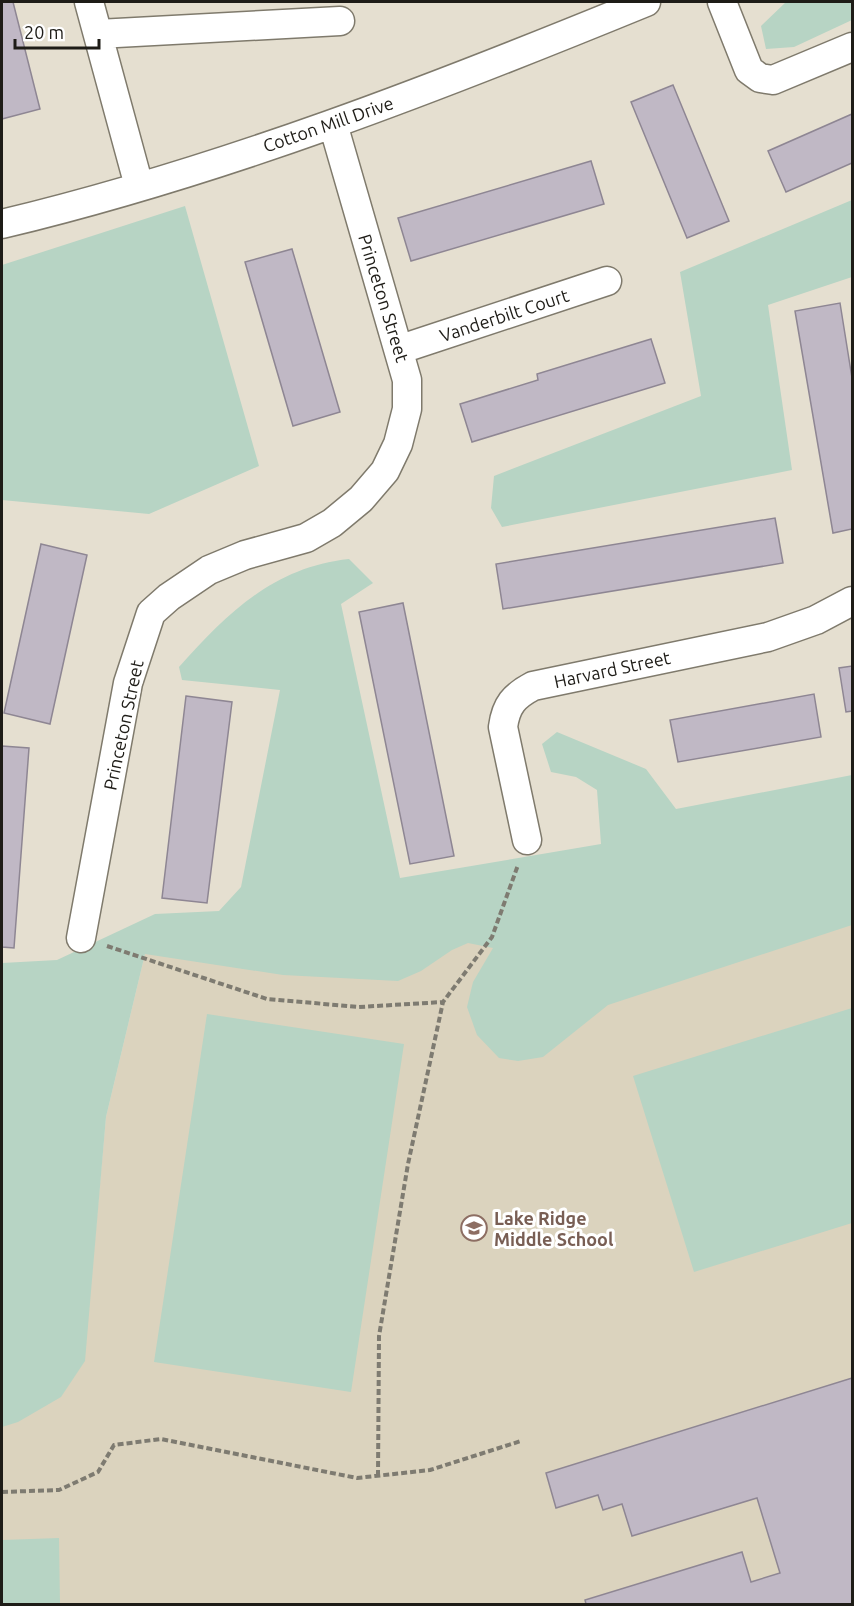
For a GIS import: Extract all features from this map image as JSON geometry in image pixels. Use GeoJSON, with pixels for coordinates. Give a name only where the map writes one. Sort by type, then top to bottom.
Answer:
{"type":"FeatureCollection","features":[{"type":"Feature","properties":{"kind":"street"},"geometry":{"type":"LineString","coordinates":[[89,2],[139,186]]}},
{"type":"Feature","properties":{"kind":"street","name":"Cotton Mill Drive"},"geometry":{"type":"LineString","coordinates":[[2,224],[139,186],[333,124],[646,2]]}},
{"type":"Feature","properties":{"kind":"street"},"geometry":{"type":"LineString","coordinates":[[722,2],[748,70],[760,78],[773,80],[852,48]]}},
{"type":"Feature","properties":{"kind":"street"},"geometry":{"type":"LineString","coordinates":[[98,34],[340,21]]}},
{"type":"Feature","properties":{"kind":"street","name":"Princeton Street"},"geometry":{"type":"LineString","coordinates":[[81,938],[128,683],[151,613],[169,597],[208,570],[245,555],[306,538],[332,523],[361,500],[385,471],[398,444],[407,409],[407,380],[401,349],[376,276],[333,124]]}},
{"type":"Feature","properties":{"kind":"street","name":"Vanderbilt Court"},"geometry":{"type":"LineString","coordinates":[[401,349],[607,280]]}},
{"type":"Feature","properties":{"kind":"street","name":"Harvard Street"},"geometry":{"type":"LineString","coordinates":[[527,840],[503,727],[505,711],[516,695],[533,686],[768,637],[816,620],[852,601]]}},
{"type":"Feature","properties":{"kind":"path"},"geometry":{"type":"LineString","coordinates":[[378,1476],[379,1336],[408,1164],[443,1002],[492,937],[527,840]]}},
{"type":"Feature","properties":{"kind":"path"},"geometry":{"type":"LineString","coordinates":[[81,938],[267,999],[359,1007],[443,1002]]}},
{"type":"Feature","properties":{"kind":"path"},"geometry":{"type":"LineString","coordinates":[[2,1492],[59,1490],[98,1472],[114,1445],[161,1439],[357,1478],[430,1470],[521,1441]]}},
{"type":"Feature","properties":{"kind":"shaded area","name":"Lake Ridge Middle School"},"geometry":{"type":"Polygon","coordinates":[[[852,848],[852,1604],[2,1604],[2,1387],[86,1339],[106,1117],[145,954],[852,848]]]}},
{"type":"Feature","properties":{"kind":"green space"},"geometry":{"type":"Polygon","coordinates":[[[786,2],[852,2],[852,20],[794,47],[766,49],[761,26],[786,2]]]}},
{"type":"Feature","properties":{"kind":"green space"},"geometry":{"type":"Polygon","coordinates":[[[852,200],[852,277],[768,305],[792,470],[502,527],[491,508],[494,476],[701,396],[680,272],[852,200]]]}},
{"type":"Feature","properties":{"kind":"green space"},"geometry":{"type":"Polygon","coordinates":[[[185,206],[259,466],[149,514],[2,500],[2,265],[185,206]]]}},
{"type":"Feature","properties":{"kind":"green space"},"geometry":{"type":"Polygon","coordinates":[[[349,559],[373,583],[341,604],[400,878],[601,844],[597,790],[576,777],[551,772],[542,744],[557,732],[646,769],[676,809],[852,775],[852,925],[608,1005],[543,1057],[518,1061],[499,1058],[477,1035],[467,1007],[473,982],[493,948],[468,943],[452,950],[421,971],[398,981],[283,975],[145,954],[106,1117],[85,1361],[61,1397],[18,1422],[2,1427],[2,963],[57,960],[155,914],[219,911],[241,887],[280,690],[182,680],[179,667],[234,611],[275,582],[322,564],[349,559]]]}},
{"type":"Feature","properties":{"kind":"green space"},"geometry":{"type":"Polygon","coordinates":[[[852,1008],[852,1223],[694,1272],[633,1076],[852,1008]]]}},
{"type":"Feature","properties":{"kind":"green space"},"geometry":{"type":"Polygon","coordinates":[[[207,1014],[404,1044],[351,1392],[154,1362],[207,1014]]]}},
{"type":"Feature","properties":{"kind":"green space"},"geometry":{"type":"Polygon","coordinates":[[[59,1538],[60,1604],[2,1604],[2,1540],[59,1538]]]}},
{"type":"Feature","properties":{"kind":"building"},"geometry":{"type":"Polygon","coordinates":[[[2,2],[13,2],[40,109],[2,119],[2,2]]]}},
{"type":"Feature","properties":{"kind":"building"},"geometry":{"type":"Polygon","coordinates":[[[673,85],[729,221],[687,238],[631,102],[673,85]]]}},
{"type":"Feature","properties":{"kind":"building"},"geometry":{"type":"Polygon","coordinates":[[[852,114],[852,163],[786,192],[768,151],[852,114]]]}},
{"type":"Feature","properties":{"kind":"building"},"geometry":{"type":"Polygon","coordinates":[[[591,161],[604,204],[411,261],[398,218],[591,161]]]}},
{"type":"Feature","properties":{"kind":"building"},"geometry":{"type":"Polygon","coordinates":[[[292,249],[340,412],[293,426],[245,262],[292,249]]]}},
{"type":"Feature","properties":{"kind":"building"},"geometry":{"type":"Polygon","coordinates":[[[840,303],[852,378],[852,529],[833,533],[795,311],[840,303]]]}},
{"type":"Feature","properties":{"kind":"building"},"geometry":{"type":"Polygon","coordinates":[[[651,339],[665,383],[472,442],[460,404],[538,380],[537,374],[651,339]]]}},
{"type":"Feature","properties":{"kind":"building"},"geometry":{"type":"Polygon","coordinates":[[[775,518],[783,563],[503,609],[496,564],[775,518]]]}},
{"type":"Feature","properties":{"kind":"building"},"geometry":{"type":"Polygon","coordinates":[[[41,544],[87,555],[50,724],[4,713],[41,544]]]}},
{"type":"Feature","properties":{"kind":"building"},"geometry":{"type":"Polygon","coordinates":[[[403,603],[454,856],[410,864],[359,612],[403,603]]]}},
{"type":"Feature","properties":{"kind":"building"},"geometry":{"type":"Polygon","coordinates":[[[852,666],[852,711],[846,712],[839,668],[852,666]]]}},
{"type":"Feature","properties":{"kind":"building"},"geometry":{"type":"Polygon","coordinates":[[[814,694],[821,737],[678,762],[670,720],[814,694]]]}},
{"type":"Feature","properties":{"kind":"building"},"geometry":{"type":"Polygon","coordinates":[[[186,696],[232,702],[207,903],[162,898],[186,696]]]}},
{"type":"Feature","properties":{"kind":"building"},"geometry":{"type":"Polygon","coordinates":[[[2,746],[29,748],[14,948],[2,947],[2,746]]]}},
{"type":"Feature","properties":{"kind":"building"},"geometry":{"type":"Polygon","coordinates":[[[852,1378],[852,1604],[586,1604],[585,1600],[742,1552],[751,1582],[780,1573],[757,1498],[632,1536],[622,1504],[603,1510],[598,1495],[556,1508],[546,1473],[852,1378]]]}},
{"type":"Feature","properties":{"kind":"place","name":"Lake Ridge Middle School"},"geometry":{"type":"Point","coordinates":[474,1228]}}]}
